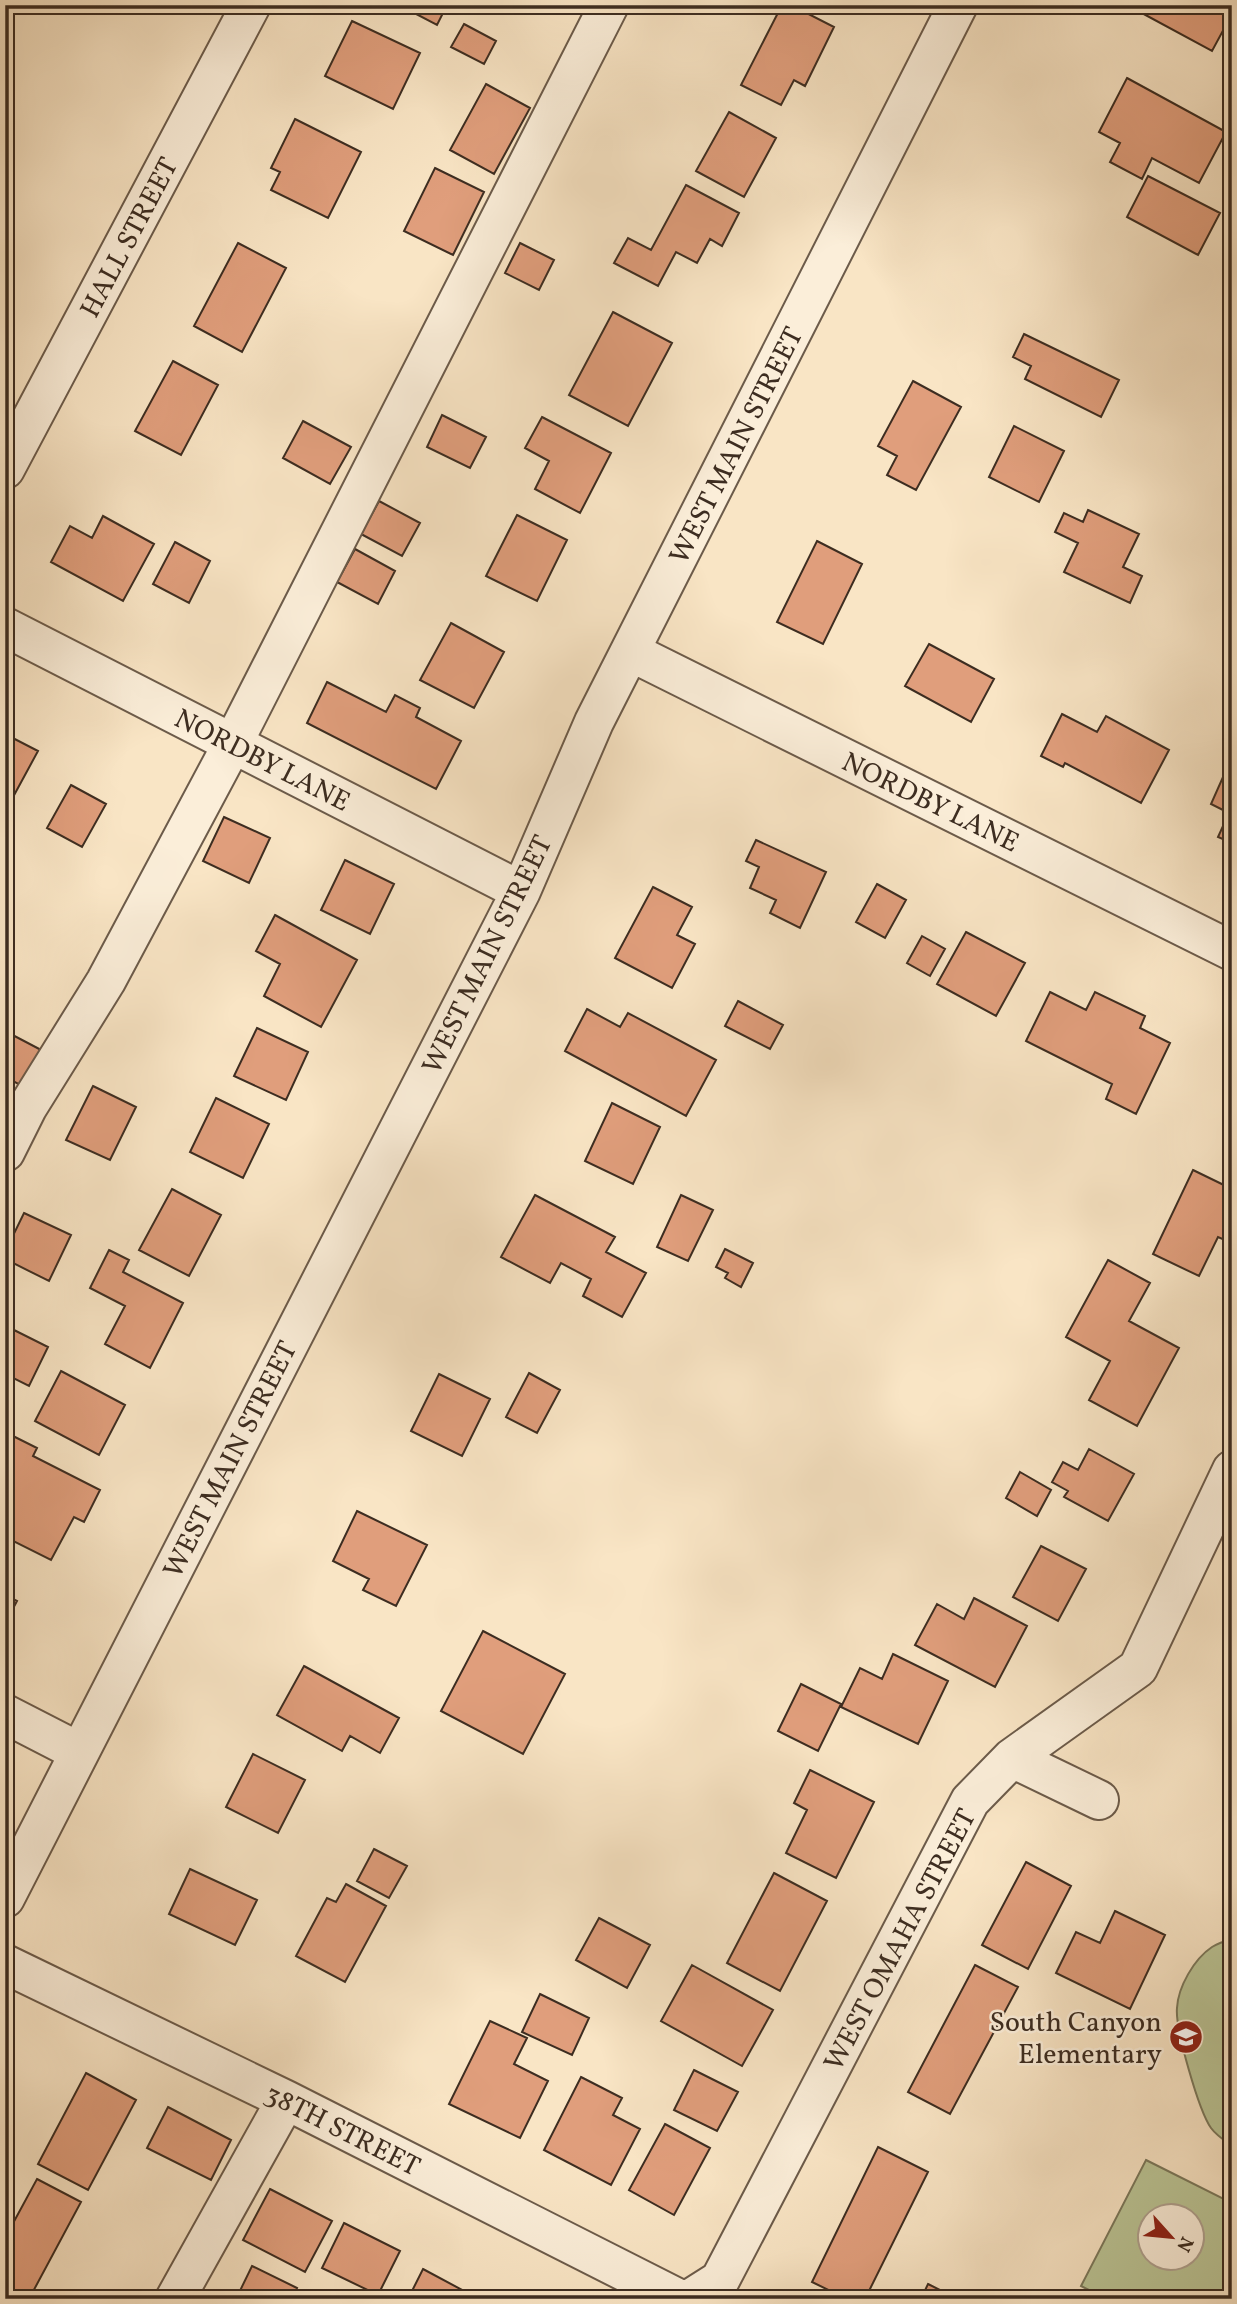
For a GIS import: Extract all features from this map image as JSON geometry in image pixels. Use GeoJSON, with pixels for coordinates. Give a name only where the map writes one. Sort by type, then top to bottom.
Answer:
{"type":"FeatureCollection","features":[{"type":"Feature","properties":{"kind":"street","name":"HALL STREET"},"geometry":{"type":"LineString","coordinates":[[5,469],[251,5]]}},
{"type":"Feature","properties":{"kind":"street"},"geometry":{"type":"LineString","coordinates":[[5,1152],[27,1108],[106,981],[233,743],[609,5]]}},
{"type":"Feature","properties":{"kind":"street","name":"WEST MAIN STREET"},"geometry":{"type":"LineString","coordinates":[[5,1898],[521,891],[594,722],[958,5]]}},
{"type":"Feature","properties":{"kind":"street","name":"NORDBY LANE"},"geometry":{"type":"LineString","coordinates":[[5,627],[521,891]]}},
{"type":"Feature","properties":{"kind":"street","name":"NORDBY LANE"},"geometry":{"type":"LineString","coordinates":[[631,652],[1232,951]]}},
{"type":"Feature","properties":{"kind":"street","name":"WEST OMAHA STREET"},"geometry":{"type":"LineString","coordinates":[[690,2299],[720,2280],[971,1801],[1012,1758],[1138,1668],[1232,1470]]}},
{"type":"Feature","properties":{"kind":"street"},"geometry":{"type":"LineString","coordinates":[[5,1714],[79,1752]]}},
{"type":"Feature","properties":{"kind":"street"},"geometry":{"type":"LineString","coordinates":[[1012,1758],[1099,1800]]}},
{"type":"Feature","properties":{"kind":"street","name":"38TH STREET"},"geometry":{"type":"LineString","coordinates":[[5,1964],[286,2099],[679,2299]]}},
{"type":"Feature","properties":{"kind":"street"},"geometry":{"type":"LineString","coordinates":[[175,2299],[286,2099]]}},
{"type":"Feature","properties":{"kind":"green space"},"geometry":{"type":"Polygon","coordinates":[[[1232,1939],[1232,2146],[1211,2128],[1200,2105],[1184,2051],[1177,2008],[1184,1983],[1193,1966],[1212,1947],[1232,1939]]]}},
{"type":"Feature","properties":{"kind":"green space"},"geometry":{"type":"Polygon","coordinates":[[[1146,2160],[1232,2203],[1232,2299],[1107,2299],[1081,2286],[1146,2160]]]}},
{"type":"Feature","properties":{"kind":"building"},"geometry":{"type":"Polygon","coordinates":[[[399,5],[447,5],[437,25],[399,5]]]}},
{"type":"Feature","properties":{"kind":"building"},"geometry":{"type":"Polygon","coordinates":[[[782,5],[791,5],[834,27],[805,86],[794,80],[781,105],[741,85],[782,5]]]}},
{"type":"Feature","properties":{"kind":"building"},"geometry":{"type":"Polygon","coordinates":[[[1127,5],[1232,5],[1232,14],[1212,51],[1127,5]]]}},
{"type":"Feature","properties":{"kind":"building"},"geometry":{"type":"Polygon","coordinates":[[[352,21],[420,53],[393,109],[325,76],[352,21]]]}},
{"type":"Feature","properties":{"kind":"building"},"geometry":{"type":"Polygon","coordinates":[[[464,24],[496,41],[484,64],[451,47],[464,24]]]}},
{"type":"Feature","properties":{"kind":"building"},"geometry":{"type":"Polygon","coordinates":[[[1127,78],[1226,132],[1199,183],[1152,158],[1142,179],[1110,162],[1120,143],[1099,132],[1127,78]]]}},
{"type":"Feature","properties":{"kind":"building"},"geometry":{"type":"Polygon","coordinates":[[[486,84],[530,108],[494,174],[450,150],[486,84]]]}},
{"type":"Feature","properties":{"kind":"building"},"geometry":{"type":"Polygon","coordinates":[[[729,112],[776,138],[744,197],[696,171],[729,112]]]}},
{"type":"Feature","properties":{"kind":"building"},"geometry":{"type":"Polygon","coordinates":[[[295,119],[361,152],[328,218],[271,190],[280,172],[271,168],[295,119]]]}},
{"type":"Feature","properties":{"kind":"building"},"geometry":{"type":"Polygon","coordinates":[[[435,168],[484,192],[453,255],[404,231],[435,168]]]}},
{"type":"Feature","properties":{"kind":"building"},"geometry":{"type":"Polygon","coordinates":[[[1148,176],[1220,213],[1198,255],[1127,217],[1148,176]]]}},
{"type":"Feature","properties":{"kind":"building"},"geometry":{"type":"Polygon","coordinates":[[[686,185],[739,213],[722,246],[710,239],[697,263],[676,252],[658,286],[614,263],[628,238],[651,250],[686,185]]]}},
{"type":"Feature","properties":{"kind":"building"},"geometry":{"type":"Polygon","coordinates":[[[238,243],[286,268],[242,352],[194,326],[238,243]]]}},
{"type":"Feature","properties":{"kind":"building"},"geometry":{"type":"Polygon","coordinates":[[[520,243],[554,260],[539,290],[505,273],[520,243]]]}},
{"type":"Feature","properties":{"kind":"building"},"geometry":{"type":"Polygon","coordinates":[[[613,312],[672,343],[628,426],[569,395],[613,312]]]}},
{"type":"Feature","properties":{"kind":"building"},"geometry":{"type":"Polygon","coordinates":[[[1024,334],[1119,380],[1101,417],[1025,379],[1031,366],[1013,357],[1024,334]]]}},
{"type":"Feature","properties":{"kind":"building"},"geometry":{"type":"Polygon","coordinates":[[[173,361],[218,385],[181,455],[135,431],[173,361]]]}},
{"type":"Feature","properties":{"kind":"building"},"geometry":{"type":"Polygon","coordinates":[[[913,381],[961,407],[916,490],[887,475],[897,456],[878,446],[913,381]]]}},
{"type":"Feature","properties":{"kind":"building"},"geometry":{"type":"Polygon","coordinates":[[[442,415],[486,437],[470,468],[427,447],[442,415]]]}},
{"type":"Feature","properties":{"kind":"building"},"geometry":{"type":"Polygon","coordinates":[[[542,417],[611,453],[580,513],[535,489],[549,461],[525,448],[542,417]]]}},
{"type":"Feature","properties":{"kind":"building"},"geometry":{"type":"Polygon","coordinates":[[[303,421],[351,447],[330,484],[283,458],[303,421]]]}},
{"type":"Feature","properties":{"kind":"building"},"geometry":{"type":"Polygon","coordinates":[[[1014,426],[1064,451],[1039,502],[989,477],[1014,426]]]}},
{"type":"Feature","properties":{"kind":"building"},"geometry":{"type":"Polygon","coordinates":[[[379,501],[420,523],[402,556],[361,534],[379,501]]]}},
{"type":"Feature","properties":{"kind":"building"},"geometry":{"type":"Polygon","coordinates":[[[1088,510],[1139,534],[1123,567],[1142,576],[1130,603],[1064,572],[1078,543],[1055,532],[1064,513],[1083,522],[1088,510]]]}},
{"type":"Feature","properties":{"kind":"building"},"geometry":{"type":"Polygon","coordinates":[[[517,515],[567,540],[537,601],[486,576],[517,515]]]}},
{"type":"Feature","properties":{"kind":"building"},"geometry":{"type":"Polygon","coordinates":[[[103,516],[154,544],[123,601],[51,562],[70,526],[92,538],[103,516]]]}},
{"type":"Feature","properties":{"kind":"building"},"geometry":{"type":"Polygon","coordinates":[[[817,541],[862,564],[823,644],[777,622],[817,541]]]}},
{"type":"Feature","properties":{"kind":"building"},"geometry":{"type":"Polygon","coordinates":[[[175,542],[210,561],[189,603],[153,584],[175,542]]]}},
{"type":"Feature","properties":{"kind":"building"},"geometry":{"type":"Polygon","coordinates":[[[355,549],[395,571],[378,604],[337,582],[355,549]]]}},
{"type":"Feature","properties":{"kind":"building"},"geometry":{"type":"Polygon","coordinates":[[[451,623],[504,652],[474,708],[420,680],[451,623]]]}},
{"type":"Feature","properties":{"kind":"building"},"geometry":{"type":"Polygon","coordinates":[[[929,644],[994,679],[971,722],[905,686],[929,644]]]}},
{"type":"Feature","properties":{"kind":"building"},"geometry":{"type":"Polygon","coordinates":[[[327,682],[386,712],[395,695],[420,708],[416,717],[461,741],[436,789],[307,723],[327,682]]]}},
{"type":"Feature","properties":{"kind":"building"},"geometry":{"type":"Polygon","coordinates":[[[1062,714],[1097,732],[1106,716],[1169,750],[1141,803],[1065,763],[1063,767],[1041,756],[1062,714]]]}},
{"type":"Feature","properties":{"kind":"building"},"geometry":{"type":"Polygon","coordinates":[[[5,734],[38,751],[6,810],[5,809],[5,734]]]}},
{"type":"Feature","properties":{"kind":"building"},"geometry":{"type":"Polygon","coordinates":[[[1227,768],[1232,770],[1232,843],[1218,837],[1229,813],[1211,804],[1227,768]]]}},
{"type":"Feature","properties":{"kind":"building"},"geometry":{"type":"Polygon","coordinates":[[[71,785],[106,804],[82,847],[47,828],[71,785]]]}},
{"type":"Feature","properties":{"kind":"building"},"geometry":{"type":"Polygon","coordinates":[[[224,817],[270,838],[249,883],[203,861],[224,817]]]}},
{"type":"Feature","properties":{"kind":"building"},"geometry":{"type":"Polygon","coordinates":[[[756,840],[826,872],[800,928],[770,913],[776,900],[750,888],[759,867],[746,861],[756,840]]]}},
{"type":"Feature","properties":{"kind":"building"},"geometry":{"type":"Polygon","coordinates":[[[345,860],[394,884],[370,934],[321,910],[345,860]]]}},
{"type":"Feature","properties":{"kind":"building"},"geometry":{"type":"Polygon","coordinates":[[[877,884],[906,900],[885,938],[856,922],[877,884]]]}},
{"type":"Feature","properties":{"kind":"building"},"geometry":{"type":"Polygon","coordinates":[[[653,887],[692,907],[677,935],[695,944],[672,988],[615,958],[653,887]]]}},
{"type":"Feature","properties":{"kind":"building"},"geometry":{"type":"Polygon","coordinates":[[[275,915],[357,960],[321,1027],[264,996],[280,964],[256,951],[275,915]]]}},
{"type":"Feature","properties":{"kind":"building"},"geometry":{"type":"Polygon","coordinates":[[[966,932],[1025,963],[996,1016],[937,984],[966,932]]]}},
{"type":"Feature","properties":{"kind":"building"},"geometry":{"type":"Polygon","coordinates":[[[922,936],[945,949],[930,976],[907,963],[922,936]]]}},
{"type":"Feature","properties":{"kind":"building"},"geometry":{"type":"Polygon","coordinates":[[[1050,992],[1086,1010],[1095,992],[1145,1016],[1140,1028],[1170,1043],[1136,1114],[1106,1099],[1112,1084],[1026,1041],[1050,992]]]}},
{"type":"Feature","properties":{"kind":"building"},"geometry":{"type":"Polygon","coordinates":[[[738,1001],[783,1025],[770,1049],[725,1026],[738,1001]]]}},
{"type":"Feature","properties":{"kind":"building"},"geometry":{"type":"Polygon","coordinates":[[[587,1009],[620,1027],[628,1013],[716,1060],[686,1116],[565,1051],[587,1009]]]}},
{"type":"Feature","properties":{"kind":"building"},"geometry":{"type":"Polygon","coordinates":[[[257,1028],[308,1052],[286,1100],[234,1076],[257,1028]]]}},
{"type":"Feature","properties":{"kind":"building"},"geometry":{"type":"Polygon","coordinates":[[[5,1031],[45,1052],[26,1088],[5,1077],[5,1031]]]}},
{"type":"Feature","properties":{"kind":"building"},"geometry":{"type":"Polygon","coordinates":[[[93,1086],[136,1107],[110,1160],[66,1140],[93,1086]]]}},
{"type":"Feature","properties":{"kind":"building"},"geometry":{"type":"Polygon","coordinates":[[[216,1098],[269,1124],[243,1178],[190,1152],[216,1098]]]}},
{"type":"Feature","properties":{"kind":"building"},"geometry":{"type":"Polygon","coordinates":[[[612,1103],[660,1127],[633,1184],[585,1161],[612,1103]]]}},
{"type":"Feature","properties":{"kind":"building"},"geometry":{"type":"Polygon","coordinates":[[[1193,1170],[1232,1189],[1232,1243],[1218,1237],[1199,1276],[1153,1254],[1193,1170]]]}},
{"type":"Feature","properties":{"kind":"building"},"geometry":{"type":"Polygon","coordinates":[[[172,1189],[221,1215],[189,1276],[139,1250],[172,1189]]]}},
{"type":"Feature","properties":{"kind":"building"},"geometry":{"type":"Polygon","coordinates":[[[535,1195],[615,1237],[606,1252],[646,1273],[622,1317],[583,1296],[591,1279],[561,1263],[550,1283],[501,1257],[535,1195]]]}},
{"type":"Feature","properties":{"kind":"building"},"geometry":{"type":"Polygon","coordinates":[[[681,1195],[713,1210],[688,1261],[657,1247],[681,1195]]]}},
{"type":"Feature","properties":{"kind":"building"},"geometry":{"type":"Polygon","coordinates":[[[24,1213],[71,1235],[49,1281],[5,1259],[5,1252],[24,1213]]]}},
{"type":"Feature","properties":{"kind":"building"},"geometry":{"type":"Polygon","coordinates":[[[725,1249],[753,1263],[741,1287],[725,1278],[728,1273],[716,1267],[725,1249]]]}},
{"type":"Feature","properties":{"kind":"building"},"geometry":{"type":"Polygon","coordinates":[[[109,1250],[129,1260],[123,1272],[183,1303],[150,1368],[105,1344],[125,1306],[90,1288],[109,1250]]]}},
{"type":"Feature","properties":{"kind":"building"},"geometry":{"type":"Polygon","coordinates":[[[1108,1260],[1150,1283],[1129,1321],[1179,1348],[1137,1426],[1089,1400],[1110,1361],[1066,1337],[1108,1260]]]}},
{"type":"Feature","properties":{"kind":"building"},"geometry":{"type":"Polygon","coordinates":[[[14,1330],[48,1347],[29,1386],[5,1374],[5,1347],[14,1330]]]}},
{"type":"Feature","properties":{"kind":"building"},"geometry":{"type":"Polygon","coordinates":[[[61,1371],[125,1405],[99,1455],[35,1421],[61,1371]]]}},
{"type":"Feature","properties":{"kind":"building"},"geometry":{"type":"Polygon","coordinates":[[[529,1373],[560,1390],[537,1433],[506,1417],[529,1373]]]}},
{"type":"Feature","properties":{"kind":"building"},"geometry":{"type":"Polygon","coordinates":[[[439,1374],[490,1399],[462,1456],[411,1431],[439,1374]]]}},
{"type":"Feature","properties":{"kind":"building"},"geometry":{"type":"Polygon","coordinates":[[[5,1432],[37,1448],[33,1456],[100,1490],[84,1522],[74,1517],[51,1560],[5,1537],[5,1432]]]}},
{"type":"Feature","properties":{"kind":"building"},"geometry":{"type":"Polygon","coordinates":[[[1089,1449],[1134,1474],[1108,1521],[1064,1497],[1068,1491],[1052,1482],[1063,1462],[1078,1470],[1089,1449]]]}},
{"type":"Feature","properties":{"kind":"building"},"geometry":{"type":"Polygon","coordinates":[[[1020,1472],[1051,1490],[1037,1516],[1006,1498],[1020,1472]]]}},
{"type":"Feature","properties":{"kind":"building"},"geometry":{"type":"Polygon","coordinates":[[[357,1511],[427,1545],[396,1606],[363,1590],[369,1579],[333,1561],[357,1511]]]}},
{"type":"Feature","properties":{"kind":"building"},"geometry":{"type":"Polygon","coordinates":[[[1041,1546],[1086,1569],[1058,1621],[1013,1597],[1041,1546]]]}},
{"type":"Feature","properties":{"kind":"building"},"geometry":{"type":"Polygon","coordinates":[[[5,1595],[17,1601],[5,1624],[5,1595]]]}},
{"type":"Feature","properties":{"kind":"building"},"geometry":{"type":"Polygon","coordinates":[[[974,1598],[1027,1626],[995,1687],[915,1645],[937,1604],[964,1619],[974,1598]]]}},
{"type":"Feature","properties":{"kind":"building"},"geometry":{"type":"Polygon","coordinates":[[[483,1631],[565,1674],[523,1754],[441,1711],[483,1631]]]}},
{"type":"Feature","properties":{"kind":"building"},"geometry":{"type":"Polygon","coordinates":[[[893,1654],[948,1681],[918,1744],[841,1707],[860,1668],[882,1679],[893,1654]]]}},
{"type":"Feature","properties":{"kind":"building"},"geometry":{"type":"Polygon","coordinates":[[[304,1666],[399,1718],[380,1753],[350,1736],[342,1751],[277,1715],[304,1666]]]}},
{"type":"Feature","properties":{"kind":"building"},"geometry":{"type":"Polygon","coordinates":[[[801,1684],[841,1704],[818,1751],[778,1731],[801,1684]]]}},
{"type":"Feature","properties":{"kind":"building"},"geometry":{"type":"Polygon","coordinates":[[[253,1754],[305,1780],[278,1833],[226,1807],[253,1754]]]}},
{"type":"Feature","properties":{"kind":"building"},"geometry":{"type":"Polygon","coordinates":[[[810,1770],[874,1802],[836,1878],[786,1853],[807,1810],[794,1803],[810,1770]]]}},
{"type":"Feature","properties":{"kind":"building"},"geometry":{"type":"Polygon","coordinates":[[[374,1849],[407,1866],[389,1898],[357,1881],[374,1849]]]}},
{"type":"Feature","properties":{"kind":"building"},"geometry":{"type":"Polygon","coordinates":[[[1026,1862],[1071,1886],[1028,1969],[982,1945],[1026,1862]]]}},
{"type":"Feature","properties":{"kind":"building"},"geometry":{"type":"Polygon","coordinates":[[[190,1869],[257,1900],[235,1945],[169,1914],[190,1869]]]}},
{"type":"Feature","properties":{"kind":"building"},"geometry":{"type":"Polygon","coordinates":[[[774,1873],[827,1901],[780,1991],[727,1963],[774,1873]]]}},
{"type":"Feature","properties":{"kind":"building"},"geometry":{"type":"Polygon","coordinates":[[[346,1884],[386,1906],[345,1982],[296,1956],[327,1898],[336,1902],[346,1884]]]}},
{"type":"Feature","properties":{"kind":"building"},"geometry":{"type":"Polygon","coordinates":[[[1115,1911],[1165,1935],[1130,2009],[1056,1973],[1076,1932],[1100,1943],[1115,1911]]]}},
{"type":"Feature","properties":{"kind":"building"},"geometry":{"type":"Polygon","coordinates":[[[599,1918],[650,1945],[627,1988],[576,1960],[599,1918]]]}},
{"type":"Feature","properties":{"kind":"building"},"geometry":{"type":"Polygon","coordinates":[[[692,1965],[773,2010],[742,2066],[661,2021],[692,1965]]]}},
{"type":"Feature","properties":{"kind":"building"},"geometry":{"type":"Polygon","coordinates":[[[975,1965],[1018,1987],[950,2114],[908,2092],[975,1965]]]}},
{"type":"Feature","properties":{"kind":"building"},"geometry":{"type":"Polygon","coordinates":[[[540,1994],[589,2018],[572,2055],[522,2032],[540,1994]]]}},
{"type":"Feature","properties":{"kind":"building"},"geometry":{"type":"Polygon","coordinates":[[[490,2021],[527,2038],[514,2064],[548,2081],[520,2138],[449,2104],[490,2021]]]}},
{"type":"Feature","properties":{"kind":"building"},"geometry":{"type":"Polygon","coordinates":[[[694,2070],[738,2092],[717,2131],[674,2110],[694,2070]]]}},
{"type":"Feature","properties":{"kind":"building"},"geometry":{"type":"Polygon","coordinates":[[[86,2073],[136,2100],[88,2190],[38,2164],[86,2073]]]}},
{"type":"Feature","properties":{"kind":"building"},"geometry":{"type":"Polygon","coordinates":[[[581,2077],[622,2098],[613,2115],[640,2129],[611,2185],[544,2150],[581,2077]]]}},
{"type":"Feature","properties":{"kind":"building"},"geometry":{"type":"Polygon","coordinates":[[[168,2107],[231,2140],[211,2180],[147,2148],[168,2107]]]}},
{"type":"Feature","properties":{"kind":"building"},"geometry":{"type":"Polygon","coordinates":[[[665,2124],[710,2148],[674,2215],[629,2190],[665,2124]]]}},
{"type":"Feature","properties":{"kind":"building"},"geometry":{"type":"Polygon","coordinates":[[[878,2147],[928,2172],[865,2299],[847,2299],[812,2282],[878,2147]]]}},
{"type":"Feature","properties":{"kind":"building"},"geometry":{"type":"Polygon","coordinates":[[[37,2179],[81,2202],[29,2299],[9,2299],[5,2297],[5,2238],[37,2179]]]}},
{"type":"Feature","properties":{"kind":"building"},"geometry":{"type":"Polygon","coordinates":[[[270,2189],[332,2221],[305,2272],[243,2240],[270,2189]]]}},
{"type":"Feature","properties":{"kind":"building"},"geometry":{"type":"Polygon","coordinates":[[[344,2223],[400,2251],[378,2295],[322,2268],[344,2223]]]}},
{"type":"Feature","properties":{"kind":"building"},"geometry":{"type":"Polygon","coordinates":[[[252,2266],[297,2288],[291,2299],[236,2299],[252,2266]]]}},
{"type":"Feature","properties":{"kind":"building"},"geometry":{"type":"Polygon","coordinates":[[[423,2269],[479,2299],[408,2299],[423,2269]]]}},
{"type":"Feature","properties":{"kind":"building"},"geometry":{"type":"Polygon","coordinates":[[[928,2284],[958,2299],[921,2299],[928,2284]]]}},
{"type":"Feature","properties":{"kind":"place","name":"South Canyon Elementary"},"geometry":{"type":"Point","coordinates":[1186,2037]}}]}
